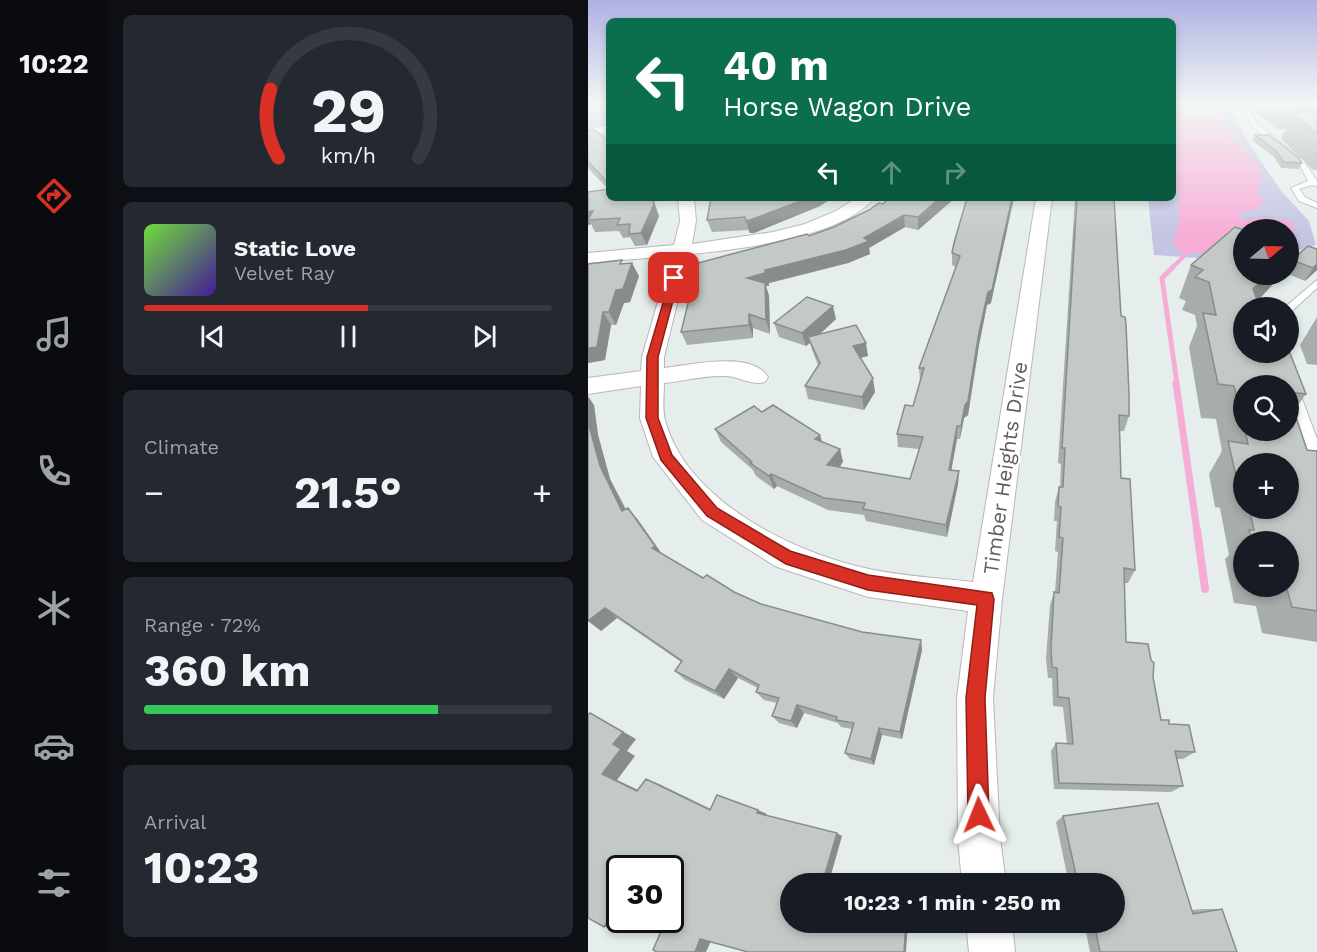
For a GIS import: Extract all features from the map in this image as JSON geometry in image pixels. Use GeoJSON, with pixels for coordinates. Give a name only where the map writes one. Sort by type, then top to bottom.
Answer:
{"type":"FeatureCollection","features":[{"type":"Feature","properties":{"kind":"street"},"geometry":{"type":"LineString","coordinates":[[686,201],[688,221],[652,357],[652,418],[666,457],[712,512],[786,557],[868,583],[986,599]]}},
{"type":"Feature","properties":{"kind":"street"},"geometry":{"type":"LineString","coordinates":[[588,258],[753,242],[818,226],[861,201]]}},
{"type":"Feature","properties":{"kind":"street","name":"Timber Heights Drive"},"geometry":{"type":"LineString","coordinates":[[983,873],[979,838],[975,698],[986,599],[1044,201]]}},
{"type":"Feature","properties":{"kind":"street"},"geometry":{"type":"LineString","coordinates":[[588,386],[722,368],[744,370],[757,377]]}},
{"type":"Feature","properties":{"kind":"street"},"geometry":{"type":"LineString","coordinates":[[990,933],[992,952]]}},
{"type":"Feature","properties":{"kind":"lane"},"geometry":{"type":"LineString","coordinates":[[1282,147],[1301,162],[1315,183],[1295,188],[1302,199],[1317,206]]}},
{"type":"Feature","properties":{"kind":"lane"},"geometry":{"type":"LineString","coordinates":[[1299,300],[1315,287]]}},
{"type":"Feature","properties":{"kind":"lane"},"geometry":{"type":"LineString","coordinates":[[1286,373],[1317,456]]}},
{"type":"Feature","properties":{"kind":"shaded area"},"geometry":{"type":"Polygon","coordinates":[[[1176,147],[1251,147],[1282,192],[1309,221],[1316,245],[1299,250],[1299,219],[1233,219],[1233,241],[1217,256],[1197,258],[1154,255],[1148,201],[1176,201],[1176,147]]]}},
{"type":"Feature","properties":{"kind":"shaded area"},"geometry":{"type":"Polygon","coordinates":[[[1176,147],[1242,147],[1261,168],[1262,177],[1258,191],[1263,203],[1258,208],[1241,213],[1239,218],[1244,219],[1233,219],[1233,238],[1213,253],[1183,253],[1173,243],[1179,224],[1176,147]]]}},
{"type":"Feature","properties":{"kind":"shaded area"},"geometry":{"type":"Polygon","coordinates":[[[1261,217],[1277,219],[1254,219],[1261,217]]]}},
{"type":"Feature","properties":{"kind":"building"},"geometry":{"type":"Polygon","coordinates":[[[588,147],[606,147],[606,181],[588,162],[588,147]]]}},
{"type":"Feature","properties":{"kind":"building"},"geometry":{"type":"Polygon","coordinates":[[[1271,147],[1285,147],[1302,163],[1284,162],[1271,147]]]}},
{"type":"Feature","properties":{"kind":"building"},"geometry":{"type":"Polygon","coordinates":[[[606,189],[606,201],[653,201],[654,204],[641,233],[629,234],[630,224],[617,225],[620,218],[588,220],[593,211],[588,212],[588,192],[606,189]]]}},
{"type":"Feature","properties":{"kind":"building"},"geometry":{"type":"Polygon","coordinates":[[[710,201],[800,201],[746,221],[745,217],[707,220],[710,201]]]}},
{"type":"Feature","properties":{"kind":"building"},"geometry":{"type":"Polygon","coordinates":[[[886,201],[937,201],[918,217],[904,215],[864,238],[869,241],[846,250],[765,270],[765,273],[747,278],[765,283],[766,320],[749,314],[749,325],[681,332],[698,263],[807,234],[809,236],[834,227],[879,203],[883,204],[886,201]]]}},
{"type":"Feature","properties":{"kind":"building"},"geometry":{"type":"Polygon","coordinates":[[[966,201],[1011,201],[992,290],[988,292],[979,332],[968,401],[965,405],[961,426],[957,426],[949,470],[959,471],[946,525],[863,509],[865,503],[824,498],[771,474],[769,476],[750,463],[752,462],[715,429],[754,406],[762,412],[773,405],[820,435],[815,439],[840,449],[827,465],[910,479],[923,437],[897,434],[905,405],[913,406],[924,368],[919,368],[960,256],[952,253],[966,201]]]}},
{"type":"Feature","properties":{"kind":"building"},"geometry":{"type":"Polygon","coordinates":[[[1077,201],[1114,201],[1121,316],[1125,317],[1126,325],[1129,394],[1129,416],[1119,415],[1121,478],[1130,479],[1135,570],[1124,568],[1126,642],[1148,644],[1151,660],[1154,663],[1153,677],[1161,720],[1169,720],[1169,724],[1189,725],[1195,752],[1175,751],[1183,786],[1059,783],[1056,743],[1073,744],[1069,698],[1058,697],[1057,668],[1052,667],[1051,648],[1054,592],[1059,593],[1063,538],[1059,537],[1061,507],[1058,506],[1059,487],[1063,487],[1065,448],[1062,448],[1077,201]]]}},
{"type":"Feature","properties":{"kind":"building"},"geometry":{"type":"Polygon","coordinates":[[[1233,229],[1233,285],[1257,285],[1253,289],[1256,297],[1233,297],[1233,363],[1294,363],[1299,375],[1233,375],[1233,386],[1218,384],[1203,313],[1216,315],[1209,282],[1195,277],[1203,270],[1191,265],[1233,229]]]}},
{"type":"Feature","properties":{"kind":"building"},"geometry":{"type":"Polygon","coordinates":[[[1308,246],[1317,249],[1317,264],[1313,268],[1299,263],[1299,254],[1308,246]]]}},
{"type":"Feature","properties":{"kind":"building"},"geometry":{"type":"Polygon","coordinates":[[[622,260],[620,264],[632,263],[623,289],[616,290],[609,312],[603,312],[597,347],[588,348],[588,264],[622,260]]]}},
{"type":"Feature","properties":{"kind":"building"},"geometry":{"type":"Polygon","coordinates":[[[807,297],[833,306],[802,333],[774,323],[807,297]]]}},
{"type":"Feature","properties":{"kind":"building"},"geometry":{"type":"Polygon","coordinates":[[[856,325],[866,343],[853,346],[873,378],[862,397],[805,386],[820,363],[808,337],[856,325]]]}},
{"type":"Feature","properties":{"kind":"building"},"geometry":{"type":"Polygon","coordinates":[[[1299,376],[1306,394],[1299,393],[1299,376]]]}},
{"type":"Feature","properties":{"kind":"building"},"geometry":{"type":"Polygon","coordinates":[[[588,422],[600,466],[622,511],[628,508],[655,546],[652,548],[703,578],[707,575],[734,592],[761,604],[862,632],[921,640],[900,732],[879,728],[871,759],[845,753],[854,723],[836,720],[837,717],[797,705],[791,721],[772,716],[779,698],[756,692],[759,685],[729,669],[715,691],[675,671],[682,661],[605,608],[588,621],[588,422]]]}},
{"type":"Feature","properties":{"kind":"building"},"geometry":{"type":"Polygon","coordinates":[[[1299,426],[1307,450],[1317,451],[1317,611],[1292,607],[1289,597],[1299,597],[1299,531],[1249,530],[1254,530],[1252,519],[1299,519],[1299,453],[1233,453],[1233,463],[1228,441],[1248,444],[1247,441],[1299,441],[1299,426]]]}},
{"type":"Feature","properties":{"kind":"building"},"geometry":{"type":"Polygon","coordinates":[[[590,713],[623,732],[613,744],[621,749],[602,774],[637,791],[646,779],[710,810],[717,795],[758,810],[757,813],[837,833],[825,873],[780,873],[780,933],[905,933],[904,952],[748,952],[700,939],[695,952],[657,952],[653,950],[660,933],[684,933],[684,855],[606,855],[606,924],[604,927],[588,918],[588,715],[590,713]]]}},
{"type":"Feature","properties":{"kind":"building"},"geometry":{"type":"Polygon","coordinates":[[[1158,803],[1193,914],[1222,909],[1237,952],[1100,952],[1096,933],[1125,933],[1125,873],[1076,873],[1063,816],[1158,803]]]}},
{"type":"Feature","properties":{"kind":"waterway"},"geometry":{"type":"LineString","coordinates":[[1177,384],[1162,278],[1192,248]]}},
{"type":"Feature","properties":{"kind":"waterway"},"geometry":{"type":"LineString","coordinates":[[1176,383],[1197,531]]}},
{"type":"Feature","properties":{"kind":"waterway"},"geometry":{"type":"LineString","coordinates":[[1197,530],[1205,589]]}},
{"type":"Feature","properties":{"kind":"route"},"geometry":{"type":"LineString","coordinates":[[674,278],[652,357],[652,418],[666,457],[712,512],[786,557],[868,583],[986,599],[975,698],[979,815]]}}]}
